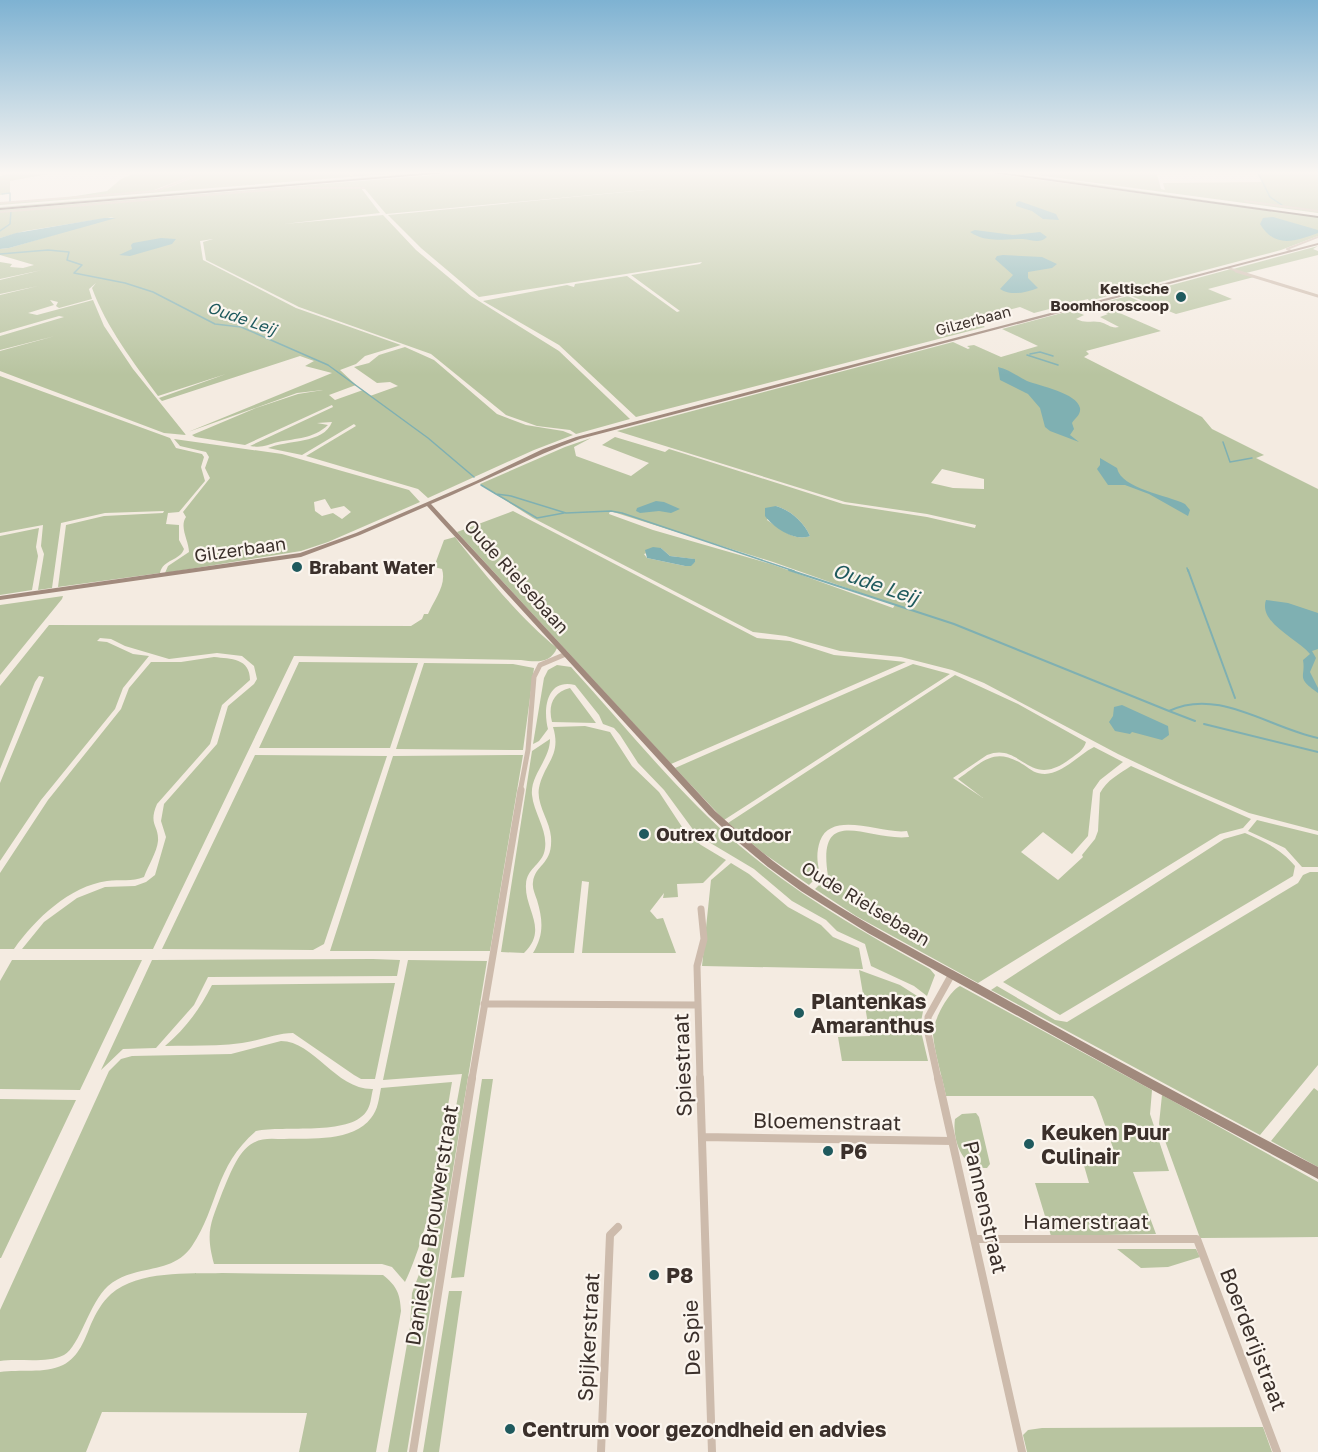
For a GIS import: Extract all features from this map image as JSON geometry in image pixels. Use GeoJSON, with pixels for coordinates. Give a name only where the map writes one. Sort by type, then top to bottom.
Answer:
{"type":"FeatureCollection","features":[{"type":"Feature","properties":{"kind":"street"},"geometry":{"type":"LineString","coordinates":[[1291,251],[1287,249],[1313,239]]}},
{"type":"Feature","properties":{"kind":"street","name":"Gilzerbaan"},"geometry":{"type":"LineString","coordinates":[[0,598],[293,557],[322,548],[474,485],[577,437],[1318,244]]}},
{"type":"Feature","properties":{"kind":"street"},"geometry":{"type":"LineString","coordinates":[[1228,268],[1318,296]]}},
{"type":"Feature","properties":{"kind":"street","name":"Oude Rielsebaan"},"geometry":{"type":"LineString","coordinates":[[428,504],[712,813],[763,858],[842,912],[952,975],[1159,1090],[1318,1173]]}},
{"type":"Feature","properties":{"kind":"street","name":"Daniel de Brouwerstraat"},"geometry":{"type":"LineString","coordinates":[[413,1452],[484,1004],[528,750],[534,677],[540,665],[566,654]]}},
{"type":"Feature","properties":{"kind":"street","name":"Spiestraat"},"geometry":{"type":"LineString","coordinates":[[701,909],[704,937],[702,949],[696,960],[705,1223]]}},
{"type":"Feature","properties":{"kind":"street","name":"Pannenstraat"},"geometry":{"type":"LineString","coordinates":[[952,975],[928,1017],[928,1033],[1022,1452]]}},
{"type":"Feature","properties":{"kind":"street"},"geometry":{"type":"LineString","coordinates":[[484,1004],[698,1005]]}},
{"type":"Feature","properties":{"kind":"street","name":"Bloemenstraat"},"geometry":{"type":"LineString","coordinates":[[702,1137],[952,1141]]}},
{"type":"Feature","properties":{"kind":"street","name":"De Spie"},"geometry":{"type":"LineString","coordinates":[[705,1223],[712,1452]]}},
{"type":"Feature","properties":{"kind":"street","name":"Spijkerstraat"},"geometry":{"type":"LineString","coordinates":[[602,1452],[610,1235],[618,1227]]}},
{"type":"Feature","properties":{"kind":"street","name":"Hamerstraat"},"geometry":{"type":"LineString","coordinates":[[975,1239],[1197,1239]]}},
{"type":"Feature","properties":{"kind":"street","name":"Boerderijstraat"},"geometry":{"type":"LineString","coordinates":[[1197,1239],[1277,1452]]}},
{"type":"Feature","properties":{"kind":"green space"},"geometry":{"type":"Polygon","coordinates":[[[40,239],[405,239],[471,296],[559,351],[630,419],[576,434],[570,430],[537,426],[506,415],[431,354],[299,307],[206,260],[203,242],[213,239],[200,241],[203,260],[296,308],[401,345],[365,356],[356,364],[340,370],[356,385],[329,395],[335,400],[363,390],[370,396],[398,386],[390,382],[377,383],[354,367],[369,363],[379,355],[405,347],[434,360],[497,414],[526,425],[563,431],[573,435],[428,498],[418,489],[306,456],[356,426],[354,424],[302,455],[268,448],[313,438],[328,429],[332,422],[317,423],[328,425],[317,433],[298,439],[250,446],[333,407],[332,405],[245,445],[192,435],[256,408],[298,394],[323,390],[297,393],[188,432],[332,373],[305,366],[314,361],[300,356],[162,401],[159,398],[226,374],[158,396],[105,317],[92,288],[96,283],[89,289],[92,299],[59,308],[56,306],[58,302],[50,300],[54,305],[28,313],[37,315],[93,300],[104,326],[133,369],[186,435],[164,433],[0,371],[0,351],[55,336],[0,350],[0,336],[64,317],[59,316],[0,333],[0,295],[38,286],[0,294],[0,280],[42,270],[0,279],[0,262],[12,264],[10,267],[23,268],[34,265],[0,255],[0,249],[40,239]]]}},
{"type":"Feature","properties":{"kind":"green space"},"geometry":{"type":"Polygon","coordinates":[[[412,239],[1311,239],[1281,250],[1089,301],[1088,299],[1034,313],[1020,307],[974,319],[985,327],[636,417],[559,345],[483,301],[627,276],[677,312],[680,311],[631,275],[702,262],[479,297],[412,239]]]}},
{"type":"Feature","properties":{"kind":"green space"},"geometry":{"type":"Polygon","coordinates":[[[1318,246],[1313,249],[1318,251],[1318,255],[1246,273],[1233,269],[1318,246]]]}},
{"type":"Feature","properties":{"kind":"green space"},"geometry":{"type":"Polygon","coordinates":[[[1231,269],[1254,277],[1208,289],[1232,299],[1176,314],[1131,296],[1231,269]]]}},
{"type":"Feature","properties":{"kind":"green space"},"geometry":{"type":"Polygon","coordinates":[[[1128,296],[1143,303],[1115,311],[1161,331],[1086,351],[1089,354],[1084,357],[1202,417],[1212,429],[1264,455],[1256,458],[1318,489],[1318,831],[1249,813],[1181,784],[1118,754],[984,683],[952,670],[901,657],[840,651],[786,636],[753,632],[533,518],[480,484],[591,438],[574,447],[576,456],[631,476],[649,463],[602,445],[615,437],[665,452],[669,449],[843,504],[927,517],[975,528],[976,525],[927,514],[845,502],[617,431],[953,342],[968,349],[970,348],[967,346],[974,345],[1001,357],[1038,346],[1002,329],[1073,310],[1084,315],[1076,319],[1119,327],[1100,317],[1108,314],[1089,306],[1128,296]],[[942,469],[931,483],[953,488],[984,489],[984,479],[942,469]],[[776,506],[767,520],[793,536],[810,536],[800,521],[776,506]],[[610,511],[609,514],[653,530],[771,564],[893,608],[895,605],[773,562],[610,511]],[[661,548],[644,554],[647,558],[685,566],[695,562],[694,559],[670,556],[661,548]]]}},
{"type":"Feature","properties":{"kind":"green space"},"geometry":{"type":"Polygon","coordinates":[[[0,376],[170,438],[176,448],[202,454],[204,457],[201,467],[205,481],[179,512],[168,513],[166,524],[179,525],[179,540],[184,549],[182,553],[164,565],[160,573],[58,587],[66,525],[104,516],[163,513],[164,511],[105,513],[61,523],[52,588],[38,590],[44,554],[41,546],[43,525],[0,533],[0,376]]]}},
{"type":"Feature","properties":{"kind":"green space"},"geometry":{"type":"Polygon","coordinates":[[[174,439],[282,454],[409,490],[420,502],[328,542],[301,551],[165,573],[168,566],[189,552],[184,530],[186,517],[183,512],[210,478],[205,468],[209,457],[206,452],[180,446],[174,439]],[[325,499],[314,502],[315,511],[322,516],[333,513],[342,519],[351,512],[344,506],[331,509],[325,499]]]}},
{"type":"Feature","properties":{"kind":"green space"},"geometry":{"type":"Polygon","coordinates":[[[513,511],[757,638],[790,641],[834,655],[906,662],[671,764],[457,532],[513,511]]]}},
{"type":"Feature","properties":{"kind":"green space"},"geometry":{"type":"Polygon","coordinates":[[[39,528],[36,547],[38,556],[32,590],[0,595],[0,536],[39,528]]]}},
{"type":"Feature","properties":{"kind":"green space"},"geometry":{"type":"Polygon","coordinates":[[[455,537],[517,610],[557,648],[551,657],[537,661],[294,656],[153,949],[22,949],[44,922],[77,898],[105,887],[135,886],[155,875],[166,837],[161,821],[164,804],[217,744],[228,706],[257,679],[254,666],[242,656],[217,653],[169,659],[125,646],[111,639],[100,638],[97,641],[107,642],[133,654],[149,656],[123,688],[115,709],[41,800],[0,861],[0,783],[44,677],[39,676],[35,682],[0,769],[0,686],[49,625],[411,626],[422,619],[424,614],[428,614],[436,598],[443,575],[442,569],[434,567],[444,540],[455,537]]]}},
{"type":"Feature","properties":{"kind":"green space"},"geometry":{"type":"Polygon","coordinates":[[[63,596],[62,599],[0,675],[0,605],[63,596]]]}},
{"type":"Feature","properties":{"kind":"green space"},"geometry":{"type":"Polygon","coordinates":[[[214,657],[233,659],[243,664],[247,667],[250,680],[222,705],[210,744],[157,804],[154,821],[158,841],[144,877],[107,881],[80,890],[54,906],[32,926],[14,949],[0,949],[0,873],[48,800],[121,709],[129,688],[151,662],[181,662],[214,657]]]}},
{"type":"Feature","properties":{"kind":"green space"},"geometry":{"type":"Polygon","coordinates":[[[299,662],[418,663],[390,748],[259,748],[299,662]]]}},
{"type":"Feature","properties":{"kind":"green space"},"geometry":{"type":"Polygon","coordinates":[[[424,663],[513,664],[534,668],[523,750],[396,749],[424,663]]]}},
{"type":"Feature","properties":{"kind":"green space"},"geometry":{"type":"Polygon","coordinates":[[[913,664],[950,674],[724,820],[675,768],[913,664]]]}},
{"type":"Feature","properties":{"kind":"green space"},"geometry":{"type":"Polygon","coordinates":[[[557,665],[571,667],[695,804],[762,864],[832,912],[930,969],[935,975],[927,996],[914,986],[871,966],[865,944],[837,931],[826,920],[792,901],[754,869],[697,835],[664,790],[638,763],[620,735],[614,728],[603,724],[599,715],[575,685],[565,684],[552,691],[546,713],[548,729],[539,741],[533,744],[544,678],[548,670],[557,665]]]}},
{"type":"Feature","properties":{"kind":"green space"},"geometry":{"type":"Polygon","coordinates":[[[955,675],[1018,704],[1086,742],[1078,754],[1056,767],[1044,770],[1035,768],[1009,754],[999,752],[987,755],[953,778],[983,798],[958,779],[982,762],[997,756],[1014,759],[1036,772],[1045,774],[1065,767],[1094,747],[1123,762],[1100,780],[1093,790],[1088,836],[1072,854],[1043,832],[1021,852],[1058,880],[1083,857],[1082,855],[1095,839],[1098,831],[1100,793],[1103,788],[1131,766],[1251,819],[1243,828],[1220,834],[978,983],[856,916],[815,889],[828,876],[826,853],[830,839],[838,832],[909,837],[907,831],[835,826],[826,832],[820,841],[817,858],[820,874],[809,885],[763,853],[728,823],[955,675]]]}},
{"type":"Feature","properties":{"kind":"green space"},"geometry":{"type":"Polygon","coordinates":[[[570,688],[596,723],[552,722],[551,706],[555,697],[570,688]]]}},
{"type":"Feature","properties":{"kind":"green space"},"geometry":{"type":"Polygon","coordinates":[[[585,726],[610,732],[632,766],[659,792],[686,833],[726,860],[703,883],[677,884],[678,897],[663,898],[664,893],[650,911],[657,919],[663,918],[676,953],[582,953],[589,882],[582,881],[574,953],[533,953],[539,940],[541,927],[533,889],[534,876],[547,859],[551,846],[550,831],[539,800],[541,779],[554,752],[553,727],[585,726]]]}},
{"type":"Feature","properties":{"kind":"green space"},"geometry":{"type":"Polygon","coordinates":[[[550,739],[547,754],[532,788],[533,802],[545,838],[544,853],[529,875],[526,884],[528,902],[534,919],[535,936],[524,953],[501,952],[532,751],[550,739]]]}},
{"type":"Feature","properties":{"kind":"green space"},"geometry":{"type":"Polygon","coordinates":[[[255,755],[387,756],[324,944],[313,950],[162,949],[255,755]]]}},
{"type":"Feature","properties":{"kind":"green space"},"geometry":{"type":"Polygon","coordinates":[[[523,755],[490,951],[330,951],[393,756],[523,755]]]}},
{"type":"Feature","properties":{"kind":"green space"},"geometry":{"type":"Polygon","coordinates":[[[1257,820],[1318,835],[1318,867],[1302,867],[1285,848],[1248,831],[1257,820]]]}},
{"type":"Feature","properties":{"kind":"green space"},"geometry":{"type":"Polygon","coordinates":[[[1245,833],[1284,855],[1295,866],[1293,876],[1060,1015],[1003,982],[1224,839],[1245,833]]]}},
{"type":"Feature","properties":{"kind":"green space"},"geometry":{"type":"Polygon","coordinates":[[[731,863],[749,874],[788,907],[821,925],[833,937],[859,948],[863,969],[702,966],[711,880],[731,863]]]}},
{"type":"Feature","properties":{"kind":"green space"},"geometry":{"type":"Polygon","coordinates":[[[1318,872],[1318,1065],[1260,1135],[991,990],[997,986],[1055,1020],[1067,1022],[1298,883],[1303,875],[1318,872]]]}},
{"type":"Feature","properties":{"kind":"green space"},"geometry":{"type":"Polygon","coordinates":[[[12,960],[142,960],[80,1090],[0,1089],[0,981],[12,960]]]}},
{"type":"Feature","properties":{"kind":"green space"},"geometry":{"type":"Polygon","coordinates":[[[152,960],[400,960],[397,976],[208,977],[194,1005],[156,1048],[123,1049],[101,1070],[152,960]]]}},
{"type":"Feature","properties":{"kind":"green space"},"geometry":{"type":"Polygon","coordinates":[[[408,960],[487,961],[407,1452],[388,1452],[410,1327],[412,1293],[435,1222],[462,1074],[383,1080],[408,960]]]}},
{"type":"Feature","properties":{"kind":"green space"},"geometry":{"type":"Polygon","coordinates":[[[859,970],[900,985],[925,1001],[920,1027],[928,1061],[842,1061],[838,1037],[870,1036],[859,970]]]}},
{"type":"Feature","properties":{"kind":"green space"},"geometry":{"type":"Polygon","coordinates":[[[395,983],[375,1079],[361,1079],[293,1033],[232,1044],[165,1046],[192,1018],[212,985],[395,983]]]}},
{"type":"Feature","properties":{"kind":"green space"},"geometry":{"type":"Polygon","coordinates":[[[960,986],[1152,1090],[1150,1114],[1169,1171],[1133,1172],[1156,1234],[1051,1236],[1035,1183],[1089,1183],[1083,1162],[1117,1159],[1096,1100],[1093,1096],[946,1096],[935,1050],[933,1029],[946,1000],[960,986]]]}},
{"type":"Feature","properties":{"kind":"green space"},"geometry":{"type":"Polygon","coordinates":[[[281,1041],[293,1043],[304,1049],[348,1082],[373,1089],[366,1112],[358,1119],[331,1127],[256,1131],[232,1159],[224,1173],[201,1231],[184,1255],[164,1266],[130,1274],[108,1286],[95,1303],[75,1343],[64,1355],[41,1360],[0,1361],[0,1310],[109,1071],[121,1059],[132,1056],[231,1054],[281,1041]]]}},
{"type":"Feature","properties":{"kind":"green space"},"geometry":{"type":"Polygon","coordinates":[[[482,1079],[493,1079],[464,1277],[451,1278],[482,1079]]]}},
{"type":"Feature","properties":{"kind":"green space"},"geometry":{"type":"Polygon","coordinates":[[[452,1082],[440,1159],[429,1210],[415,1259],[405,1282],[392,1267],[382,1264],[214,1264],[211,1253],[210,1227],[231,1173],[247,1147],[265,1139],[343,1135],[363,1126],[371,1118],[377,1108],[381,1088],[452,1082]]]}},
{"type":"Feature","properties":{"kind":"green space"},"geometry":{"type":"Polygon","coordinates":[[[1314,1088],[1318,1091],[1318,1167],[1271,1141],[1314,1088]]]}},
{"type":"Feature","properties":{"kind":"green space"},"geometry":{"type":"Polygon","coordinates":[[[1162,1095],[1318,1182],[1318,1237],[1200,1238],[1159,1124],[1162,1095]]]}},
{"type":"Feature","properties":{"kind":"green space"},"geometry":{"type":"Polygon","coordinates":[[[0,1099],[76,1100],[1,1258],[0,1258],[0,1099]]]}},
{"type":"Feature","properties":{"kind":"green space"},"geometry":{"type":"Polygon","coordinates":[[[976,1113],[979,1117],[990,1164],[987,1168],[978,1167],[965,1159],[960,1152],[955,1135],[955,1119],[962,1114],[976,1113]]]}},
{"type":"Feature","properties":{"kind":"green space"},"geometry":{"type":"Polygon","coordinates":[[[1117,1249],[1196,1249],[1200,1257],[1168,1267],[1141,1268],[1117,1249]]]}},
{"type":"Feature","properties":{"kind":"green space"},"geometry":{"type":"Polygon","coordinates":[[[222,1273],[383,1275],[392,1283],[399,1295],[401,1311],[376,1452],[299,1452],[307,1413],[102,1412],[86,1452],[0,1452],[0,1372],[56,1368],[69,1362],[81,1347],[102,1304],[122,1286],[149,1277],[164,1275],[222,1273]]]}},
{"type":"Feature","properties":{"kind":"green space"},"geometry":{"type":"Polygon","coordinates":[[[449,1291],[462,1291],[439,1452],[423,1452],[449,1291]]]}},
{"type":"Feature","properties":{"kind":"green space"},"geometry":{"type":"Polygon","coordinates":[[[1263,1427],[1272,1452],[1027,1452],[1023,1435],[1028,1430],[1042,1428],[1263,1427]]]}},
{"type":"Feature","properties":{"kind":"water"},"geometry":{"type":"Polygon","coordinates":[[[0,239],[42,239],[9,248],[0,249],[0,239]]]}},
{"type":"Feature","properties":{"kind":"water"},"geometry":{"type":"Polygon","coordinates":[[[157,239],[176,239],[172,244],[130,256],[119,255],[132,249],[133,243],[157,239]]]}},
{"type":"Feature","properties":{"kind":"water"},"geometry":{"type":"Polygon","coordinates":[[[988,239],[1044,239],[1039,241],[988,239]]]}},
{"type":"Feature","properties":{"kind":"water"},"geometry":{"type":"Polygon","coordinates":[[[1276,239],[1298,239],[1286,241],[1276,239]]]}},
{"type":"Feature","properties":{"kind":"water"},"geometry":{"type":"Polygon","coordinates":[[[1003,255],[1042,257],[1057,264],[1052,268],[1028,272],[1028,278],[1038,288],[1013,293],[1000,289],[1013,275],[995,259],[1003,255]]]}},
{"type":"Feature","properties":{"kind":"water"},"geometry":{"type":"Polygon","coordinates":[[[998,367],[1072,398],[1080,408],[1080,413],[1072,423],[1074,429],[1070,435],[1079,442],[1045,427],[1040,408],[1028,394],[1000,380],[998,367]]]}},
{"type":"Feature","properties":{"kind":"water"},"geometry":{"type":"Polygon","coordinates":[[[1100,458],[1117,468],[1120,475],[1136,486],[1185,504],[1190,510],[1188,516],[1149,494],[1125,485],[1108,485],[1097,469],[1100,465],[1100,458]]]}},
{"type":"Feature","properties":{"kind":"water"},"geometry":{"type":"Polygon","coordinates":[[[656,501],[680,509],[671,513],[636,511],[637,508],[656,501]]]}},
{"type":"Feature","properties":{"kind":"water"},"geometry":{"type":"Polygon","coordinates":[[[776,506],[796,517],[810,536],[798,537],[785,533],[774,525],[765,516],[765,508],[776,506]]]}},
{"type":"Feature","properties":{"kind":"water"},"geometry":{"type":"Polygon","coordinates":[[[653,547],[661,548],[670,556],[695,559],[695,562],[691,566],[685,566],[647,558],[645,550],[653,547]]]}},
{"type":"Feature","properties":{"kind":"water"},"geometry":{"type":"Polygon","coordinates":[[[1266,600],[1288,603],[1318,613],[1318,649],[1312,651],[1316,658],[1310,672],[1318,693],[1306,684],[1303,677],[1303,660],[1310,654],[1273,623],[1265,608],[1266,600]]]}},
{"type":"Feature","properties":{"kind":"water"},"geometry":{"type":"Polygon","coordinates":[[[1122,705],[1168,726],[1169,735],[1162,740],[1132,732],[1130,734],[1115,731],[1109,722],[1113,716],[1114,707],[1122,705]]]}},
{"type":"Feature","properties":{"kind":"waterway","name":"Oude Leij"},"geometry":{"type":"LineString","coordinates":[[0,254],[48,250],[69,252],[67,260],[82,265],[74,273],[125,283],[153,292],[215,324],[241,327],[328,365],[428,438],[474,477]]}},
{"type":"Feature","properties":{"kind":"waterway"},"geometry":{"type":"LineString","coordinates":[[1030,354],[1040,352],[1053,356]]}},
{"type":"Feature","properties":{"kind":"waterway"},"geometry":{"type":"LineString","coordinates":[[1027,355],[1058,365]]}},
{"type":"Feature","properties":{"kind":"waterway"},"geometry":{"type":"LineString","coordinates":[[1223,442],[1230,462],[1252,458]]}},
{"type":"Feature","properties":{"kind":"waterway","name":"Oude Leij"},"geometry":{"type":"LineString","coordinates":[[481,485],[496,494]]}},
{"type":"Feature","properties":{"kind":"waterway","name":"Oude Leij"},"geometry":{"type":"LineString","coordinates":[[496,494],[511,496],[566,513],[611,511],[622,513],[794,571]]}},
{"type":"Feature","properties":{"kind":"waterway","name":"Oude Leij"},"geometry":{"type":"LineString","coordinates":[[496,494],[537,518],[564,513]]}},
{"type":"Feature","properties":{"kind":"waterway","name":"Oude Leij"},"geometry":{"type":"LineString","coordinates":[[789,570],[954,624],[1169,711]]}},
{"type":"Feature","properties":{"kind":"waterway"},"geometry":{"type":"LineString","coordinates":[[1188,570],[1235,698]]}},
{"type":"Feature","properties":{"kind":"waterway","name":"Oude Leij"},"geometry":{"type":"LineString","coordinates":[[1169,711],[1187,705],[1225,706],[1318,738]]}},
{"type":"Feature","properties":{"kind":"waterway","name":"Oude Leij"},"geometry":{"type":"LineString","coordinates":[[1169,711],[1195,721]]}},
{"type":"Feature","properties":{"kind":"waterway","name":"Oude Leij"},"geometry":{"type":"LineString","coordinates":[[1204,724],[1318,752]]}},
{"type":"Feature","properties":{"kind":"place","name":"Keltische Boomhoroscoop"},"geometry":{"type":"Point","coordinates":[1181,297]}},
{"type":"Feature","properties":{"kind":"place","name":"Brabant Water"},"geometry":{"type":"Point","coordinates":[297,567]}},
{"type":"Feature","properties":{"kind":"place","name":"Outrex Outdoor"},"geometry":{"type":"Point","coordinates":[644,834]}},
{"type":"Feature","properties":{"kind":"place","name":"Plantenkas Amaranthus"},"geometry":{"type":"Point","coordinates":[799,1013]}},
{"type":"Feature","properties":{"kind":"place","name":"Keuken Puur Culinair"},"geometry":{"type":"Point","coordinates":[1029,1144]}},
{"type":"Feature","properties":{"kind":"place","name":"P6"},"geometry":{"type":"Point","coordinates":[828,1151]}},
{"type":"Feature","properties":{"kind":"place","name":"P8"},"geometry":{"type":"Point","coordinates":[654,1275]}},
{"type":"Feature","properties":{"kind":"place","name":"Centrum voor gezondheid en advies"},"geometry":{"type":"Point","coordinates":[510,1429]}}]}
